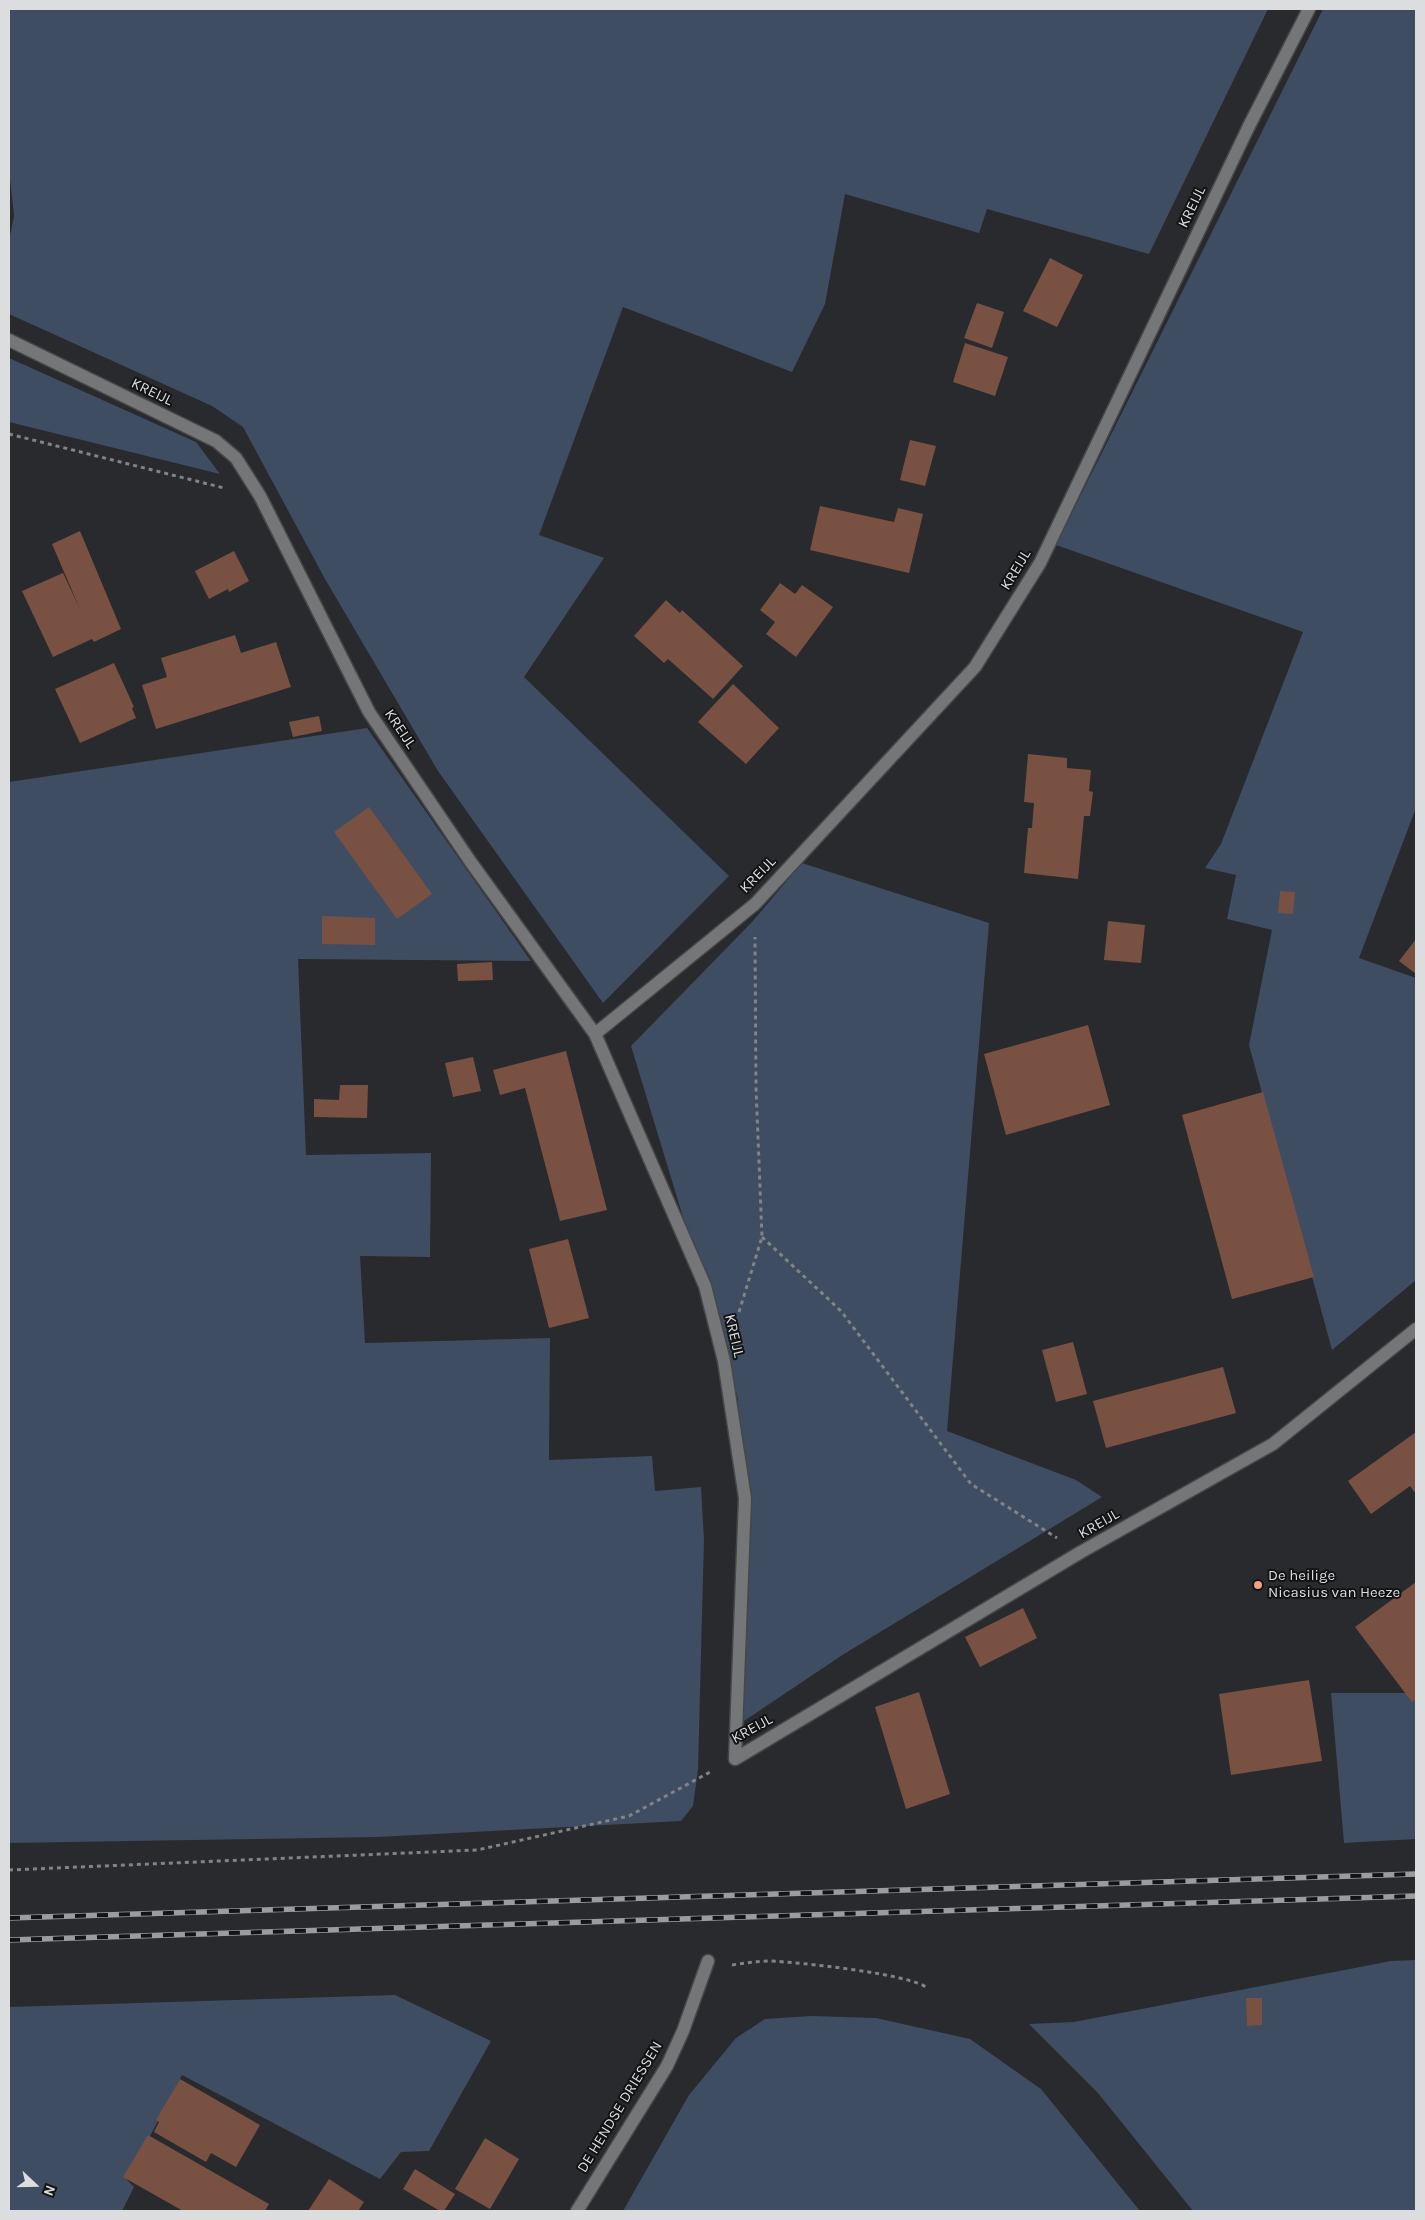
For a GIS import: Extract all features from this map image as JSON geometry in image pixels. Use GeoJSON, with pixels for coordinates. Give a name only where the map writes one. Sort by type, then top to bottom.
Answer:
{"type":"FeatureCollection","features":[{"type":"Feature","properties":{"kind":"street","name":"KREIJL"},"geometry":{"type":"LineString","coordinates":[[595,1034],[755,904],[975,667],[1040,563],[1249,126],[1309,9]]}},
{"type":"Feature","properties":{"kind":"street","name":"KREIJL"},"geometry":{"type":"LineString","coordinates":[[9,340],[216,441],[236,458],[260,496],[369,712],[470,861],[595,1034],[705,1286],[724,1361],[745,1498],[735,1759]]}},
{"type":"Feature","properties":{"kind":"street","name":"KREIJL"},"geometry":{"type":"LineString","coordinates":[[735,1759],[1081,1552],[1273,1444],[1416,1329]]}},
{"type":"Feature","properties":{"kind":"street","name":"DE HENDSE DRIESSEN"},"geometry":{"type":"LineString","coordinates":[[577,2211],[667,2066],[683,2031],[706,1966]]}},
{"type":"Feature","properties":{"kind":"path"},"geometry":{"type":"LineString","coordinates":[[9,434],[260,496]]}},
{"type":"Feature","properties":{"kind":"path"},"geometry":{"type":"LineString","coordinates":[[738,1313],[762,1237],[756,1088],[755,904]]}},
{"type":"Feature","properties":{"kind":"path"},"geometry":{"type":"LineString","coordinates":[[762,1237],[841,1311],[971,1484],[1081,1552]]}},
{"type":"Feature","properties":{"kind":"path"},"geometry":{"type":"LineString","coordinates":[[9,1870],[477,1850],[629,1816],[735,1759]]}},
{"type":"Feature","properties":{"kind":"path"},"geometry":{"type":"LineString","coordinates":[[706,1966],[749,1962],[804,1964],[854,1970],[917,1982],[928,1988]]}},
{"type":"Feature","properties":{"kind":"shaded area"},"geometry":{"type":"Polygon","coordinates":[[[9,9],[1268,9],[1149,254],[987,209],[979,233],[845,194],[825,304],[792,372],[623,307],[539,535],[604,558],[524,677],[729,876],[603,1003],[438,771],[325,579],[243,427],[212,406],[9,314],[9,241],[14,216],[9,170],[9,9]]]}},
{"type":"Feature","properties":{"kind":"shaded area"},"geometry":{"type":"Polygon","coordinates":[[[1323,9],[1416,9],[1416,808],[1359,958],[1416,978],[1416,1280],[1332,1350],[1249,1045],[1272,930],[1227,919],[1236,875],[1205,868],[1221,844],[1303,632],[1056,545],[1323,9]]]}},
{"type":"Feature","properties":{"kind":"shaded area"},"geometry":{"type":"Polygon","coordinates":[[[9,358],[196,442],[220,474],[9,422],[9,358]]]}},
{"type":"Feature","properties":{"kind":"shaded area"},"geometry":{"type":"Polygon","coordinates":[[[367,728],[531,961],[298,959],[306,1155],[431,1153],[430,1257],[360,1256],[365,1343],[550,1338],[549,1460],[652,1456],[655,1491],[701,1487],[704,1540],[698,1769],[693,1806],[681,1821],[378,1837],[9,1843],[9,782],[367,728]]]}},
{"type":"Feature","properties":{"kind":"shaded area"},"geometry":{"type":"Polygon","coordinates":[[[802,863],[989,923],[947,1431],[1076,1480],[1102,1497],[844,1654],[741,1723],[738,1398],[631,1046],[752,922],[802,863]]]}},
{"type":"Feature","properties":{"kind":"shaded area"},"geometry":{"type":"Polygon","coordinates":[[[1331,1693],[1416,1693],[1416,1839],[1344,1843],[1331,1693]]]}},
{"type":"Feature","properties":{"kind":"shaded area"},"geometry":{"type":"Polygon","coordinates":[[[1416,1960],[1416,2211],[1193,2211],[1098,2093],[1029,2024],[1074,2022],[1391,1961],[1416,1960]]]}},
{"type":"Feature","properties":{"kind":"shaded area"},"geometry":{"type":"Polygon","coordinates":[[[395,1995],[491,2041],[429,2151],[401,2152],[380,2179],[182,2075],[127,2180],[134,2187],[122,2211],[9,2211],[9,2007],[395,1995]]]}},
{"type":"Feature","properties":{"kind":"shaded area"},"geometry":{"type":"Polygon","coordinates":[[[812,2016],[876,2018],[970,2039],[1041,2089],[1140,2211],[623,2211],[689,2095],[736,2038],[765,2019],[812,2016]]]}},
{"type":"Feature","properties":{"kind":"building"},"geometry":{"type":"Polygon","coordinates":[[[1050,258],[1083,275],[1057,327],[1023,311],[1050,258]]]}},
{"type":"Feature","properties":{"kind":"building"},"geometry":{"type":"Polygon","coordinates":[[[977,303],[1004,312],[992,348],[964,338],[977,303]]]}},
{"type":"Feature","properties":{"kind":"building"},"geometry":{"type":"Polygon","coordinates":[[[965,343],[1008,357],[995,396],[953,382],[965,343]]]}},
{"type":"Feature","properties":{"kind":"building"},"geometry":{"type":"Polygon","coordinates":[[[910,440],[936,446],[925,486],[900,480],[910,440]]]}},
{"type":"Feature","properties":{"kind":"building"},"geometry":{"type":"Polygon","coordinates":[[[820,506],[894,522],[898,508],[923,514],[909,573],[810,550],[820,506]]]}},
{"type":"Feature","properties":{"kind":"building"},"geometry":{"type":"Polygon","coordinates":[[[80,531],[121,629],[94,642],[92,639],[53,657],[22,591],[63,573],[80,609],[52,544],[80,531]]]}},
{"type":"Feature","properties":{"kind":"building"},"geometry":{"type":"Polygon","coordinates":[[[234,551],[249,581],[229,592],[228,589],[209,599],[195,571],[234,551]]]}},
{"type":"Feature","properties":{"kind":"building"},"geometry":{"type":"Polygon","coordinates":[[[780,583],[795,594],[802,585],[833,607],[796,657],[766,634],[775,622],[760,610],[780,583]]]}},
{"type":"Feature","properties":{"kind":"building"},"geometry":{"type":"Polygon","coordinates":[[[666,600],[680,613],[682,610],[743,666],[713,699],[668,659],[664,663],[634,636],[666,600]]]}},
{"type":"Feature","properties":{"kind":"building"},"geometry":{"type":"Polygon","coordinates":[[[235,635],[241,653],[276,642],[291,687],[156,729],[142,685],[167,677],[161,658],[235,635]]]}},
{"type":"Feature","properties":{"kind":"building"},"geometry":{"type":"Polygon","coordinates":[[[114,663],[134,707],[132,708],[136,718],[80,743],[55,689],[114,663]]]}},
{"type":"Feature","properties":{"kind":"building"},"geometry":{"type":"Polygon","coordinates":[[[733,684],[779,728],[746,764],[698,722],[733,684]]]}},
{"type":"Feature","properties":{"kind":"building"},"geometry":{"type":"Polygon","coordinates":[[[319,716],[322,731],[293,737],[289,722],[319,716]]]}},
{"type":"Feature","properties":{"kind":"building"},"geometry":{"type":"Polygon","coordinates":[[[1028,754],[1067,758],[1067,768],[1091,770],[1089,791],[1093,792],[1090,816],[1084,816],[1078,879],[1024,873],[1028,828],[1032,828],[1034,803],[1024,802],[1028,754]]]}},
{"type":"Feature","properties":{"kind":"building"},"geometry":{"type":"Polygon","coordinates":[[[369,807],[432,894],[397,919],[334,832],[369,807]]]}},
{"type":"Feature","properties":{"kind":"building"},"geometry":{"type":"Polygon","coordinates":[[[1280,891],[1295,892],[1293,914],[1278,913],[1280,891]]]}},
{"type":"Feature","properties":{"kind":"building"},"geometry":{"type":"Polygon","coordinates":[[[322,916],[375,918],[375,945],[322,944],[322,916]]]}},
{"type":"Feature","properties":{"kind":"building"},"geometry":{"type":"Polygon","coordinates":[[[1108,921],[1145,925],[1141,963],[1104,960],[1108,921]]]}},
{"type":"Feature","properties":{"kind":"building"},"geometry":{"type":"Polygon","coordinates":[[[1416,939],[1416,974],[1399,961],[1416,939]]]}},
{"type":"Feature","properties":{"kind":"building"},"geometry":{"type":"Polygon","coordinates":[[[492,962],[493,980],[458,981],[457,964],[492,962]]]}},
{"type":"Feature","properties":{"kind":"building"},"geometry":{"type":"Polygon","coordinates":[[[1088,1025],[1110,1105],[1006,1135],[984,1054],[1088,1025]]]}},
{"type":"Feature","properties":{"kind":"building"},"geometry":{"type":"Polygon","coordinates":[[[566,1051],[607,1210],[560,1221],[525,1088],[500,1095],[493,1070],[566,1051]]]}},
{"type":"Feature","properties":{"kind":"building"},"geometry":{"type":"Polygon","coordinates":[[[473,1057],[481,1091],[453,1097],[445,1063],[473,1057]]]}},
{"type":"Feature","properties":{"kind":"building"},"geometry":{"type":"Polygon","coordinates":[[[340,1085],[368,1085],[367,1118],[314,1117],[314,1099],[339,1100],[340,1085]]]}},
{"type":"Feature","properties":{"kind":"building"},"geometry":{"type":"Polygon","coordinates":[[[1263,1092],[1314,1277],[1232,1299],[1182,1115],[1263,1092]]]}},
{"type":"Feature","properties":{"kind":"building"},"geometry":{"type":"Polygon","coordinates":[[[568,1239],[589,1318],[549,1328],[529,1249],[568,1239]]]}},
{"type":"Feature","properties":{"kind":"building"},"geometry":{"type":"Polygon","coordinates":[[[1073,1342],[1087,1394],[1056,1402],[1042,1350],[1073,1342]]]}},
{"type":"Feature","properties":{"kind":"building"},"geometry":{"type":"Polygon","coordinates":[[[1223,1367],[1236,1413],[1106,1448],[1093,1401],[1223,1367]]]}},
{"type":"Feature","properties":{"kind":"building"},"geometry":{"type":"Polygon","coordinates":[[[1416,1432],[1416,1494],[1410,1486],[1371,1514],[1348,1481],[1416,1432]]]}},
{"type":"Feature","properties":{"kind":"building"},"geometry":{"type":"Polygon","coordinates":[[[1416,1582],[1416,1699],[1412,1702],[1355,1627],[1416,1582]]]}},
{"type":"Feature","properties":{"kind":"building"},"geometry":{"type":"Polygon","coordinates":[[[1023,1608],[1037,1638],[980,1667],[965,1637],[1023,1608]]]}},
{"type":"Feature","properties":{"kind":"building"},"geometry":{"type":"Polygon","coordinates":[[[1309,1680],[1322,1761],[1231,1775],[1219,1694],[1309,1680]]]}},
{"type":"Feature","properties":{"kind":"building"},"geometry":{"type":"Polygon","coordinates":[[[919,1692],[950,1794],[906,1809],[875,1707],[919,1692]]]}},
{"type":"Feature","properties":{"kind":"building"},"geometry":{"type":"Polygon","coordinates":[[[1246,1998],[1262,1998],[1262,2025],[1247,2026],[1246,1998]]]}},
{"type":"Feature","properties":{"kind":"building"},"geometry":{"type":"Polygon","coordinates":[[[180,2079],[260,2125],[236,2167],[211,2153],[206,2162],[154,2132],[159,2122],[156,2120],[180,2079]]]}},
{"type":"Feature","properties":{"kind":"building"},"geometry":{"type":"Polygon","coordinates":[[[148,2135],[269,2204],[265,2211],[183,2211],[123,2177],[148,2135]]]}},
{"type":"Feature","properties":{"kind":"building"},"geometry":{"type":"Polygon","coordinates":[[[485,2138],[519,2159],[490,2209],[455,2189],[485,2138]]]}},
{"type":"Feature","properties":{"kind":"building"},"geometry":{"type":"Polygon","coordinates":[[[415,2169],[455,2194],[444,2211],[440,2211],[403,2189],[415,2169]]]}},
{"type":"Feature","properties":{"kind":"building"},"geometry":{"type":"Polygon","coordinates":[[[329,2179],[364,2202],[358,2211],[308,2211],[329,2179]]]}},
{"type":"Feature","properties":{"kind":"railway"},"geometry":{"type":"LineString","coordinates":[[9,1918],[1416,1874]]}},
{"type":"Feature","properties":{"kind":"railway"},"geometry":{"type":"LineString","coordinates":[[9,1940],[1416,1896]]}},
{"type":"Feature","properties":{"kind":"place","name":"De heilige Nicasius van Heeze"},"geometry":{"type":"Point","coordinates":[1258,1585]}}]}
